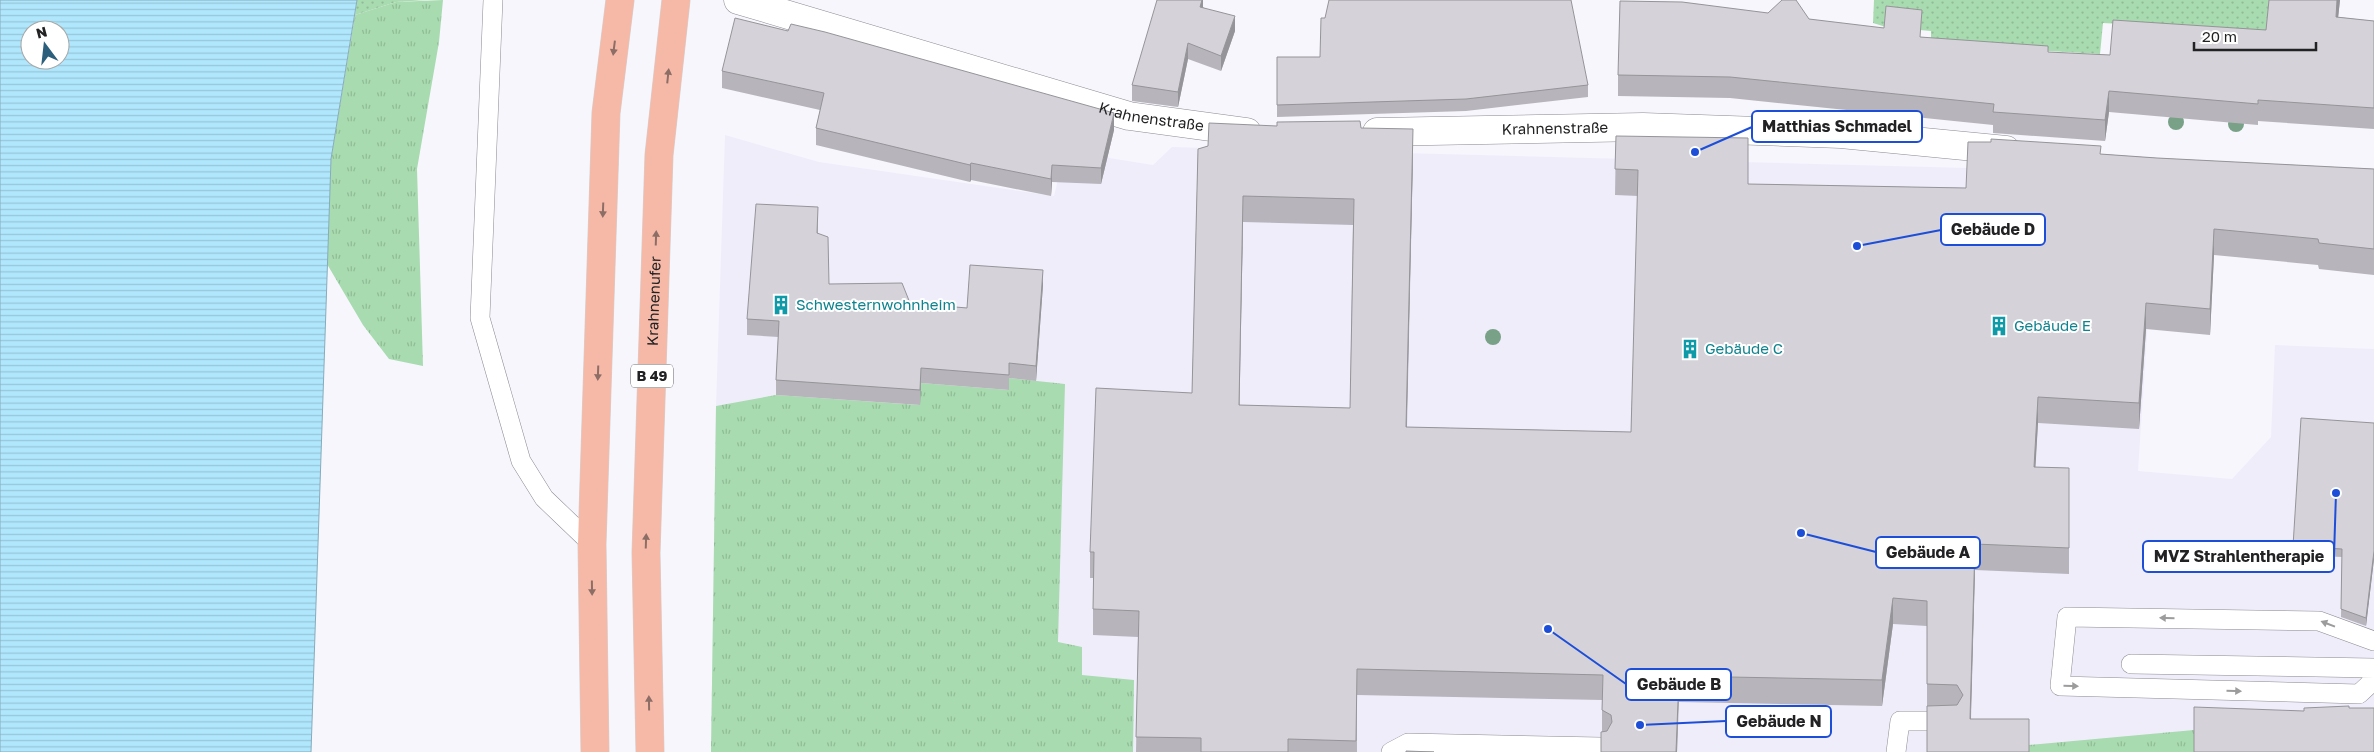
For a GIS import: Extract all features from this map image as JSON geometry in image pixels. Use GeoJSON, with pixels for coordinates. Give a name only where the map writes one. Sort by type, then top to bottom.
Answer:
{"type":"FeatureCollection","features":[{"type":"Feature","properties":{"kind":"main road"},"geometry":{"type":"LineString","coordinates":[[595,752],[592,544],[606,113],[620,0]]}},
{"type":"Feature","properties":{"kind":"main road","name":"Krahnenufer"},"geometry":{"type":"LineString","coordinates":[[650,752],[646,553],[659,165],[676,0]]}},
{"type":"Feature","properties":{"kind":"street","name":"Krahnenstraße"},"geometry":{"type":"LineString","coordinates":[[747,1],[1129,116],[1252,133],[1272,133]]}},
{"type":"Feature","properties":{"kind":"street","name":"Krahnenstraße"},"geometry":{"type":"LineString","coordinates":[[1350,133],[1653,128],[1841,134],[1960,147],[2030,152]]}},
{"type":"Feature","properties":{"kind":"lane"},"geometry":{"type":"LineString","coordinates":[[493,0],[480,318],[521,461],[544,498],[592,544]]}},
{"type":"Feature","properties":{"kind":"lane"},"geometry":{"type":"LineString","coordinates":[[2374,641],[2319,620],[2067,616],[2060,686],[2358,694],[2374,680]]}},
{"type":"Feature","properties":{"kind":"lane"},"geometry":{"type":"LineString","coordinates":[[2131,664],[2374,668]]}},
{"type":"Feature","properties":{"kind":"lane"},"geometry":{"type":"LineString","coordinates":[[1896,752],[1900,722],[1952,721]]}},
{"type":"Feature","properties":{"kind":"lane"},"geometry":{"type":"LineString","coordinates":[[1390,752],[1408,743],[1601,747]]}},
{"type":"Feature","properties":{"kind":"shaded area"},"geometry":{"type":"Polygon","coordinates":[[[725,135],[819,162],[1054,196],[1065,151],[1153,165],[1172,147],[1968,168],[2157,184],[2138,471],[2232,479],[2271,437],[2275,345],[2374,349],[2374,752],[711,752],[716,406],[725,135]]]}},
{"type":"Feature","properties":{"kind":"green space"},"geometry":{"type":"Polygon","coordinates":[[[357,0],[427,0],[396,2],[355,15],[357,0]]]}},
{"type":"Feature","properties":{"kind":"green space"},"geometry":{"type":"Polygon","coordinates":[[[443,0],[439,42],[417,169],[423,366],[389,359],[363,325],[327,264],[331,159],[355,15],[396,2],[443,0]]]}},
{"type":"Feature","properties":{"kind":"green space"},"geometry":{"type":"Polygon","coordinates":[[[1874,0],[2271,0],[2268,32],[2103,23],[2100,54],[1931,44],[1931,31],[1886,27],[1873,23],[1874,0]]]}},
{"type":"Feature","properties":{"kind":"green space"},"geometry":{"type":"Polygon","coordinates":[[[1009,378],[1065,384],[1058,642],[1082,647],[1082,675],[1134,680],[1133,752],[711,752],[716,406],[776,395],[919,405],[921,383],[1009,390],[1009,378]]]}},
{"type":"Feature","properties":{"kind":"green space"},"geometry":{"type":"Polygon","coordinates":[[[2194,730],[2374,735],[2374,752],[2029,752],[2029,745],[2194,730]]]}},
{"type":"Feature","properties":{"kind":"water"},"geometry":{"type":"Polygon","coordinates":[[[0,0],[357,0],[331,159],[311,752],[0,752],[0,0]]]}},
{"type":"Feature","properties":{"kind":"building"},"geometry":{"type":"Polygon","coordinates":[[[1157,0],[1202,0],[1200,7],[1235,16],[1221,56],[1188,43],[1178,92],[1132,85],[1157,0]]]}},
{"type":"Feature","properties":{"kind":"building"},"geometry":{"type":"Polygon","coordinates":[[[1329,0],[1571,0],[1588,85],[1466,99],[1277,105],[1277,57],[1320,57],[1321,18],[1325,18],[1329,0]]]}},
{"type":"Feature","properties":{"kind":"building"},"geometry":{"type":"Polygon","coordinates":[[[1782,0],[1796,0],[1809,19],[1884,28],[1886,6],[1922,10],[1920,37],[2048,46],[2048,52],[2110,55],[2113,20],[2266,30],[2269,0],[2337,0],[2336,17],[2374,21],[2374,108],[2258,100],[2258,104],[2109,91],[2105,120],[1993,112],[1994,104],[1730,77],[1618,75],[1620,1],[1682,2],[1768,13],[1782,0]]]}},
{"type":"Feature","properties":{"kind":"building"},"geometry":{"type":"Polygon","coordinates":[[[735,18],[788,31],[791,24],[825,32],[1114,113],[1101,168],[1052,165],[1051,179],[971,163],[970,165],[816,128],[824,93],[722,71],[735,18]]]}},
{"type":"Feature","properties":{"kind":"building"},"geometry":{"type":"Polygon","coordinates":[[[1360,121],[1361,128],[1413,129],[1406,427],[1631,432],[1638,170],[1615,169],[1616,136],[1748,138],[1748,184],[1966,188],[1968,142],[1991,142],[1991,139],[2101,146],[2100,154],[2374,169],[2374,249],[2319,243],[2318,239],[2214,229],[2210,309],[2146,303],[2139,403],[2038,397],[2034,467],[2069,468],[2069,548],[1975,544],[1970,719],[2029,719],[2029,752],[1927,752],[1927,706],[1957,705],[1963,695],[1957,685],[1927,684],[1927,601],[1893,598],[1882,680],[1679,676],[1676,752],[1601,752],[1601,732],[1607,731],[1612,722],[1611,715],[1602,710],[1603,675],[1357,669],[1356,741],[1288,739],[1288,752],[1201,752],[1201,738],[1136,737],[1139,611],[1093,609],[1094,552],[1090,552],[1096,388],[1192,393],[1198,149],[1208,146],[1209,123],[1277,126],[1277,122],[1360,121]],[[1243,196],[1239,405],[1350,408],[1354,199],[1243,196]]]}},
{"type":"Feature","properties":{"kind":"building","name":"Schwesternwohnheim"},"geometry":{"type":"Polygon","coordinates":[[[756,204],[818,207],[817,233],[828,237],[829,284],[902,283],[910,303],[967,308],[970,265],[1043,270],[1036,366],[1009,363],[1009,375],[921,368],[920,390],[776,380],[779,321],[747,319],[756,204]]]}},
{"type":"Feature","properties":{"kind":"building"},"geometry":{"type":"Polygon","coordinates":[[[2301,418],[2374,423],[2374,551],[2366,618],[2341,609],[2342,549],[2293,546],[2301,418]]]}},
{"type":"Feature","properties":{"kind":"building"},"geometry":{"type":"Polygon","coordinates":[[[2349,706],[2349,708],[2374,708],[2374,752],[2194,752],[2194,707],[2304,711],[2304,708],[2349,706]]]}},
{"type":"Feature","properties":{"kind":"place","name":"Matthias Schmadel"},"geometry":{"type":"Point","coordinates":[1695,152]}},
{"type":"Feature","properties":{"kind":"place","name":"Gebäude D"},"geometry":{"type":"Point","coordinates":[1857,246]}},
{"type":"Feature","properties":{"kind":"place","name":"Schwesternwohnheim"},"geometry":{"type":"Point","coordinates":[781,305]}},
{"type":"Feature","properties":{"kind":"place","name":"Gebäude E"},"geometry":{"type":"Point","coordinates":[1999,326]}},
{"type":"Feature","properties":{"kind":"place","name":"Gebäude C"},"geometry":{"type":"Point","coordinates":[1690,349]}},
{"type":"Feature","properties":{"kind":"place","name":"MVZ Strahlentherapie"},"geometry":{"type":"Point","coordinates":[2336,493]}},
{"type":"Feature","properties":{"kind":"place","name":"Gebäude A"},"geometry":{"type":"Point","coordinates":[1801,533]}},
{"type":"Feature","properties":{"kind":"place","name":"Gebäude B"},"geometry":{"type":"Point","coordinates":[1548,629]}},
{"type":"Feature","properties":{"kind":"place","name":"Gebäude N"},"geometry":{"type":"Point","coordinates":[1640,725]}}]}
